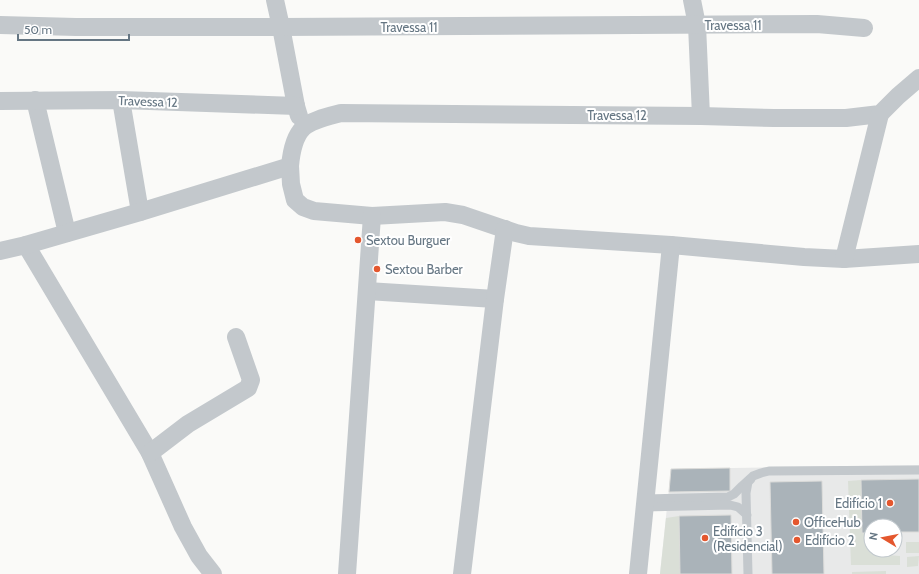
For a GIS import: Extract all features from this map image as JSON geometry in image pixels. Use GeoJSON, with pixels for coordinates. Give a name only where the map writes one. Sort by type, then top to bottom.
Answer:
{"type":"FeatureCollection","features":[{"type":"Feature","properties":{"kind":"street"},"geometry":{"type":"LineString","coordinates":[[275,0],[282,27],[296,106],[303,128],[292,151],[290,166],[291,184],[295,200],[303,208],[314,211],[372,216],[445,212],[464,215],[529,236],[671,244],[804,257],[844,259],[919,254]]}},
{"type":"Feature","properties":{"kind":"street"},"geometry":{"type":"LineString","coordinates":[[692,0],[697,25],[702,116]]}},
{"type":"Feature","properties":{"kind":"street","name":"Travessa 11"},"geometry":{"type":"LineString","coordinates":[[0,25],[76,27],[282,27],[817,24],[864,28]]}},
{"type":"Feature","properties":{"kind":"street"},"geometry":{"type":"LineString","coordinates":[[844,259],[880,114],[919,78]]}},
{"type":"Feature","properties":{"kind":"street","name":"Travessa 12"},"geometry":{"type":"LineString","coordinates":[[0,100],[121,100],[296,106]]}},
{"type":"Feature","properties":{"kind":"street"},"geometry":{"type":"LineString","coordinates":[[35,100],[67,233]]}},
{"type":"Feature","properties":{"kind":"street"},"geometry":{"type":"LineString","coordinates":[[121,100],[140,212]]}},
{"type":"Feature","properties":{"kind":"street","name":"Travessa 12"},"geometry":{"type":"LineString","coordinates":[[303,128],[327,117],[341,114],[846,118],[880,114]]}},
{"type":"Feature","properties":{"kind":"street"},"geometry":{"type":"LineString","coordinates":[[0,251],[140,212],[290,166]]}},
{"type":"Feature","properties":{"kind":"street"},"geometry":{"type":"LineString","coordinates":[[347,574],[372,216]]}},
{"type":"Feature","properties":{"kind":"street"},"geometry":{"type":"LineString","coordinates":[[462,574],[495,299],[505,229]]}},
{"type":"Feature","properties":{"kind":"street"},"geometry":{"type":"LineString","coordinates":[[638,574],[671,244]]}},
{"type":"Feature","properties":{"kind":"street"},"geometry":{"type":"LineString","coordinates":[[26,245],[150,454],[199,556],[213,574]]}},
{"type":"Feature","properties":{"kind":"street"},"geometry":{"type":"LineString","coordinates":[[367,291],[495,299]]}},
{"type":"Feature","properties":{"kind":"street"},"geometry":{"type":"LineString","coordinates":[[150,454],[188,424],[248,388],[251,384],[251,380],[236,337]]}},
{"type":"Feature","properties":{"kind":"lane"},"geometry":{"type":"LineString","coordinates":[[645,503],[728,497],[734,494],[753,476],[769,471],[919,470]]}},
{"type":"Feature","properties":{"kind":"lane"},"geometry":{"type":"LineString","coordinates":[[748,574],[746,493],[748,482],[753,476]]}},
{"type":"Feature","properties":{"kind":"lane"},"geometry":{"type":"LineString","coordinates":[[645,503],[730,504],[738,507],[747,515]]}},
{"type":"Feature","properties":{"kind":"shaded area"},"geometry":{"type":"Polygon","coordinates":[[[919,465],[919,574],[660,574],[671,469],[919,465]]]}},
{"type":"Feature","properties":{"kind":"shaded area"},"geometry":{"type":"Polygon","coordinates":[[[861,480],[863,558],[900,558],[900,565],[851,565],[848,481],[861,480]]]}},
{"type":"Feature","properties":{"kind":"shaded area"},"geometry":{"type":"Polygon","coordinates":[[[679,516],[680,574],[660,574],[666,518],[679,516]]]}},
{"type":"Feature","properties":{"kind":"shaded area"},"geometry":{"type":"Polygon","coordinates":[[[906,542],[919,542],[919,553],[906,553],[906,542]]]}},
{"type":"Feature","properties":{"kind":"shaded area"},"geometry":{"type":"Polygon","coordinates":[[[919,556],[918,566],[907,567],[907,557],[919,556]]]}},
{"type":"Feature","properties":{"kind":"shaded area"},"geometry":{"type":"Polygon","coordinates":[[[886,571],[886,574],[852,574],[852,572],[886,571]]]}},
{"type":"Feature","properties":{"kind":"building"},"geometry":{"type":"Polygon","coordinates":[[[730,468],[730,491],[669,492],[671,469],[730,468]]]}},
{"type":"Feature","properties":{"kind":"building","name":"Edifício 1"},"geometry":{"type":"Polygon","coordinates":[[[919,479],[919,532],[903,532],[903,518],[863,518],[862,533],[861,480],[919,479]]]}},
{"type":"Feature","properties":{"kind":"building","name":"Edifício 2"},"geometry":{"type":"Polygon","coordinates":[[[822,481],[824,574],[772,574],[770,482],[822,481]]]}},
{"type":"Feature","properties":{"kind":"building","name":"Edifício 3 (Residencial)"},"geometry":{"type":"Polygon","coordinates":[[[731,515],[732,574],[680,574],[679,516],[731,515]]]}},
{"type":"Feature","properties":{"kind":"place","name":"Sextou Burguer"},"geometry":{"type":"Point","coordinates":[358,240]}},
{"type":"Feature","properties":{"kind":"place","name":"Sextou Barber"},"geometry":{"type":"Point","coordinates":[377,269]}},
{"type":"Feature","properties":{"kind":"place","name":"Edifício 1"},"geometry":{"type":"Point","coordinates":[890,503]}},
{"type":"Feature","properties":{"kind":"place","name":"OfficeHub"},"geometry":{"type":"Point","coordinates":[796,522]}},
{"type":"Feature","properties":{"kind":"place","name":"Edifício 3 (Residencial)"},"geometry":{"type":"Point","coordinates":[705,538]}},
{"type":"Feature","properties":{"kind":"place","name":"Edifício 2"},"geometry":{"type":"Point","coordinates":[797,540]}}]}
